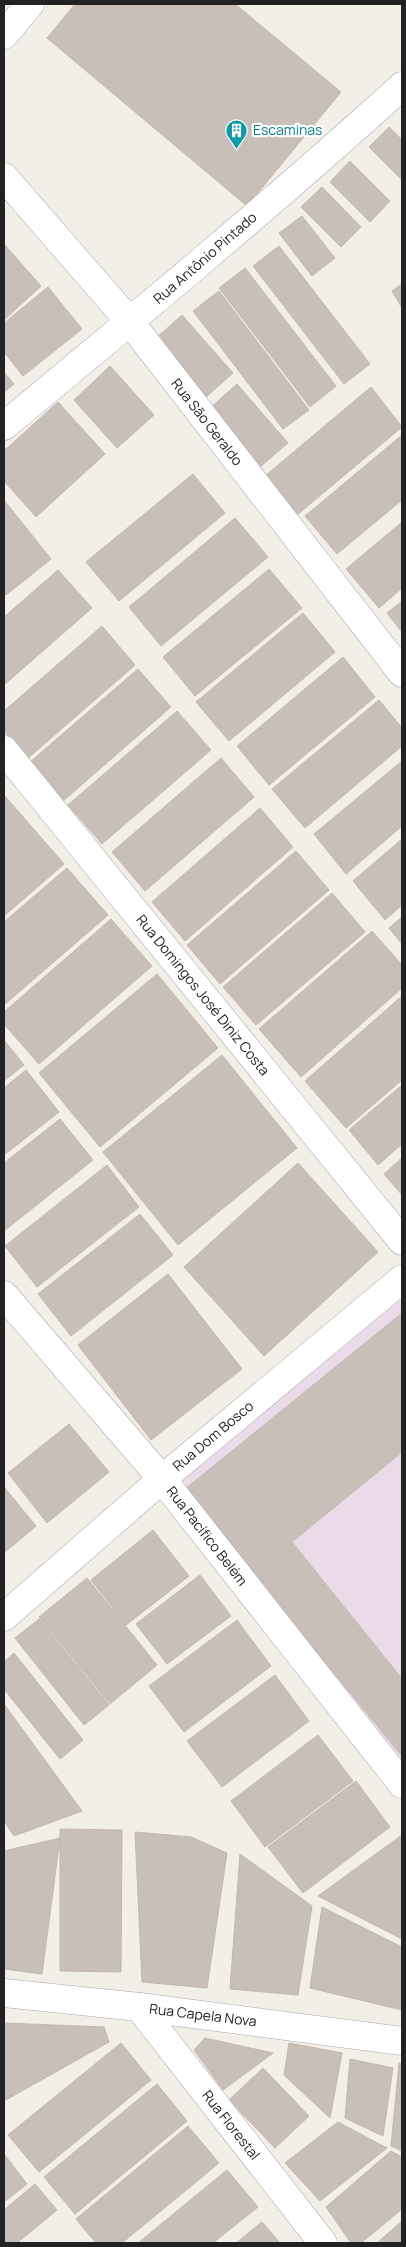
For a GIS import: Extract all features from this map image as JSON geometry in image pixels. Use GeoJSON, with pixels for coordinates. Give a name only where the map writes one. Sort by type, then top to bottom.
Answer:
{"type":"FeatureCollection","features":[{"type":"Feature","properties":{"kind":"street"},"geometry":{"type":"LineString","coordinates":[[4,35],[30,4]]}},
{"type":"Feature","properties":{"kind":"street","name":"Rua Antônio Pintado"},"geometry":{"type":"LineString","coordinates":[[4,426],[130,322],[341,142],[402,86]]}},
{"type":"Feature","properties":{"kind":"street","name":"Rua São Geraldo"},"geometry":{"type":"LineString","coordinates":[[4,177],[130,322],[402,673]]}},
{"type":"Feature","properties":{"kind":"street","name":"Rua Domingos José Diniz Costa"},"geometry":{"type":"LineString","coordinates":[[4,750],[402,1240]]}},
{"type":"Feature","properties":{"kind":"street","name":"Rua Dom Bosco"},"geometry":{"type":"LineString","coordinates":[[4,1617],[162,1479],[402,1279]]}},
{"type":"Feature","properties":{"kind":"street","name":"Rua Pacífico Belém"},"geometry":{"type":"LineString","coordinates":[[4,1295],[162,1479],[402,1784]]}},
{"type":"Feature","properties":{"kind":"street","name":"Rua Capela Nova"},"geometry":{"type":"LineString","coordinates":[[4,1993],[139,2007],[402,2041]]}},
{"type":"Feature","properties":{"kind":"street","name":"Rua Florestal"},"geometry":{"type":"LineString","coordinates":[[139,2007],[323,2243]]}},
{"type":"Feature","properties":{"kind":"shaded area"},"geometry":{"type":"Polygon","coordinates":[[[402,1298],[402,1763],[177,1477],[402,1298]]]}},
{"type":"Feature","properties":{"kind":"building","name":"Escaminas"},"geometry":{"type":"Polygon","coordinates":[[[75,4],[235,4],[341,92],[247,206],[47,38],[75,4]]]}},
{"type":"Feature","properties":{"kind":"building"},"geometry":{"type":"Polygon","coordinates":[[[389,127],[402,140],[402,180],[369,147],[389,127]]]}},
{"type":"Feature","properties":{"kind":"building"},"geometry":{"type":"Polygon","coordinates":[[[350,161],[390,201],[370,222],[330,182],[350,161]]]}},
{"type":"Feature","properties":{"kind":"building"},"geometry":{"type":"Polygon","coordinates":[[[322,187],[361,227],[341,247],[301,207],[322,187]]]}},
{"type":"Feature","properties":{"kind":"building"},"geometry":{"type":"Polygon","coordinates":[[[302,216],[335,258],[312,276],[279,233],[302,216]]]}},
{"type":"Feature","properties":{"kind":"building"},"geometry":{"type":"Polygon","coordinates":[[[4,244],[41,286],[5,319],[4,317],[4,244]]]}},
{"type":"Feature","properties":{"kind":"building"},"geometry":{"type":"Polygon","coordinates":[[[279,246],[370,364],[344,384],[253,266],[279,246]]]}},
{"type":"Feature","properties":{"kind":"building"},"geometry":{"type":"Polygon","coordinates":[[[245,268],[336,386],[310,407],[219,288],[245,268]]]}},
{"type":"Feature","properties":{"kind":"building"},"geometry":{"type":"Polygon","coordinates":[[[402,284],[402,308],[392,291],[402,284]]]}},
{"type":"Feature","properties":{"kind":"building"},"geometry":{"type":"Polygon","coordinates":[[[48,287],[82,329],[23,376],[4,352],[4,323],[48,287]]]}},
{"type":"Feature","properties":{"kind":"building"},"geometry":{"type":"Polygon","coordinates":[[[219,291],[309,410],[283,429],[193,311],[219,291]]]}},
{"type":"Feature","properties":{"kind":"building"},"geometry":{"type":"Polygon","coordinates":[[[182,315],[233,373],[205,398],[154,340],[182,315]]]}},
{"type":"Feature","properties":{"kind":"building"},"geometry":{"type":"Polygon","coordinates":[[[110,366],[154,415],[117,448],[74,400],[110,366]]]}},
{"type":"Feature","properties":{"kind":"building"},"geometry":{"type":"Polygon","coordinates":[[[4,372],[14,384],[4,392],[4,372]]]}},
{"type":"Feature","properties":{"kind":"building"},"geometry":{"type":"Polygon","coordinates":[[[237,384],[288,443],[260,467],[209,409],[237,384]]]}},
{"type":"Feature","properties":{"kind":"building"},"geometry":{"type":"Polygon","coordinates":[[[371,387],[402,427],[297,515],[265,476],[371,387]]]}},
{"type":"Feature","properties":{"kind":"building"},"geometry":{"type":"Polygon","coordinates":[[[58,402],[105,454],[36,517],[4,481],[4,451],[58,402]]]}},
{"type":"Feature","properties":{"kind":"building"},"geometry":{"type":"Polygon","coordinates":[[[402,435],[402,500],[337,554],[305,516],[402,435]]]}},
{"type":"Feature","properties":{"kind":"building"},"geometry":{"type":"Polygon","coordinates":[[[193,474],[225,513],[119,601],[86,562],[193,474]]]}},
{"type":"Feature","properties":{"kind":"building"},"geometry":{"type":"Polygon","coordinates":[[[4,500],[51,559],[6,595],[4,592],[4,500]]]}},
{"type":"Feature","properties":{"kind":"building"},"geometry":{"type":"Polygon","coordinates":[[[235,518],[268,557],[161,646],[129,607],[235,518]]]}},
{"type":"Feature","properties":{"kind":"building"},"geometry":{"type":"Polygon","coordinates":[[[402,522],[402,588],[379,608],[346,569],[402,522]]]}},
{"type":"Feature","properties":{"kind":"building"},"geometry":{"type":"Polygon","coordinates":[[[269,569],[302,608],[195,696],[163,657],[269,569]]]}},
{"type":"Feature","properties":{"kind":"building"},"geometry":{"type":"Polygon","coordinates":[[[58,570],[92,608],[4,685],[4,617],[58,570]]]}},
{"type":"Feature","properties":{"kind":"building"},"geometry":{"type":"Polygon","coordinates":[[[402,601],[402,632],[387,613],[402,601]]]}},
{"type":"Feature","properties":{"kind":"building"},"geometry":{"type":"Polygon","coordinates":[[[303,613],[335,652],[229,741],[196,702],[303,613]]]}},
{"type":"Feature","properties":{"kind":"building"},"geometry":{"type":"Polygon","coordinates":[[[102,626],[135,665],[27,759],[4,731],[4,711],[102,626]]]}},
{"type":"Feature","properties":{"kind":"building"},"geometry":{"type":"Polygon","coordinates":[[[343,657],[375,697],[269,785],[237,746],[343,657]]]}},
{"type":"Feature","properties":{"kind":"building"},"geometry":{"type":"Polygon","coordinates":[[[138,669],[171,707],[63,801],[30,762],[138,669]]]}},
{"type":"Feature","properties":{"kind":"building"},"geometry":{"type":"Polygon","coordinates":[[[379,700],[402,728],[402,746],[305,828],[272,789],[379,700]]]}},
{"type":"Feature","properties":{"kind":"building"},"geometry":{"type":"Polygon","coordinates":[[[177,711],[211,750],[102,844],[68,805],[177,711]]]}},
{"type":"Feature","properties":{"kind":"building"},"geometry":{"type":"Polygon","coordinates":[[[221,758],[254,797],[145,891],[112,852],[221,758]]]}},
{"type":"Feature","properties":{"kind":"building"},"geometry":{"type":"Polygon","coordinates":[[[402,761],[402,826],[346,874],[314,834],[402,761]]]}},
{"type":"Feature","properties":{"kind":"building"},"geometry":{"type":"Polygon","coordinates":[[[4,795],[64,864],[4,916],[4,795]]]}},
{"type":"Feature","properties":{"kind":"building"},"geometry":{"type":"Polygon","coordinates":[[[260,808],[293,847],[185,941],[152,902],[260,808]]]}},
{"type":"Feature","properties":{"kind":"building"},"geometry":{"type":"Polygon","coordinates":[[[402,839],[402,905],[385,920],[353,881],[402,839]]]}},
{"type":"Feature","properties":{"kind":"building"},"geometry":{"type":"Polygon","coordinates":[[[296,851],[329,890],[220,984],[187,945],[296,851]]]}},
{"type":"Feature","properties":{"kind":"building"},"geometry":{"type":"Polygon","coordinates":[[[67,868],[108,915],[4,1005],[4,922],[67,868]]]}},
{"type":"Feature","properties":{"kind":"building"},"geometry":{"type":"Polygon","coordinates":[[[332,893],[365,932],[256,1025],[223,987],[332,893]]]}},
{"type":"Feature","properties":{"kind":"building"},"geometry":{"type":"Polygon","coordinates":[[[402,917],[402,944],[389,928],[402,917]]]}},
{"type":"Feature","properties":{"kind":"building"},"geometry":{"type":"Polygon","coordinates":[[[111,919],[152,966],[39,1064],[4,1024],[4,1012],[111,919]]]}},
{"type":"Feature","properties":{"kind":"building"},"geometry":{"type":"Polygon","coordinates":[[[372,931],[402,965],[402,988],[301,1077],[259,1029],[372,931]]]}},
{"type":"Feature","properties":{"kind":"building"},"geometry":{"type":"Polygon","coordinates":[[[157,974],[218,1048],[100,1147],[39,1073],[157,974]]]}},
{"type":"Feature","properties":{"kind":"building"},"geometry":{"type":"Polygon","coordinates":[[[402,996],[402,1080],[346,1128],[305,1081],[402,996]]]}},
{"type":"Feature","properties":{"kind":"building"},"geometry":{"type":"Polygon","coordinates":[[[4,1040],[24,1065],[4,1081],[4,1040]]]}},
{"type":"Feature","properties":{"kind":"building"},"geometry":{"type":"Polygon","coordinates":[[[222,1055],[297,1148],[178,1245],[103,1152],[222,1055]]]}},
{"type":"Feature","properties":{"kind":"building"},"geometry":{"type":"Polygon","coordinates":[[[26,1070],[59,1112],[4,1155],[4,1088],[26,1070]]]}},
{"type":"Feature","properties":{"kind":"building"},"geometry":{"type":"Polygon","coordinates":[[[402,1085],[402,1144],[378,1165],[349,1130],[402,1085]]]}},
{"type":"Feature","properties":{"kind":"building"},"geometry":{"type":"Polygon","coordinates":[[[60,1119],[93,1160],[4,1231],[4,1163],[60,1119]]]}},
{"type":"Feature","properties":{"kind":"building"},"geometry":{"type":"Polygon","coordinates":[[[402,1158],[402,1195],[384,1174],[402,1158]]]}},
{"type":"Feature","properties":{"kind":"building"},"geometry":{"type":"Polygon","coordinates":[[[298,1163],[378,1252],[264,1356],[184,1267],[298,1163]]]}},
{"type":"Feature","properties":{"kind":"building"},"geometry":{"type":"Polygon","coordinates":[[[107,1165],[139,1207],[37,1287],[5,1246],[107,1165]]]}},
{"type":"Feature","properties":{"kind":"building"},"geometry":{"type":"Polygon","coordinates":[[[140,1214],[173,1255],[71,1336],[38,1294],[140,1214]]]}},
{"type":"Feature","properties":{"kind":"building"},"geometry":{"type":"Polygon","coordinates":[[[168,1274],[242,1369],[151,1440],[78,1345],[168,1274]]]}},
{"type":"Feature","properties":{"kind":"building"},"geometry":{"type":"Polygon","coordinates":[[[402,1313],[402,1452],[292,1542],[402,1679],[402,1756],[184,1490],[402,1313]]]}},
{"type":"Feature","properties":{"kind":"building"},"geometry":{"type":"Polygon","coordinates":[[[69,1424],[109,1472],[47,1523],[8,1473],[69,1424]]]}},
{"type":"Feature","properties":{"kind":"building"},"geometry":{"type":"Polygon","coordinates":[[[4,1487],[36,1526],[4,1553],[4,1487]]]}},
{"type":"Feature","properties":{"kind":"building"},"geometry":{"type":"Polygon","coordinates":[[[153,1530],[189,1576],[126,1625],[91,1580],[153,1530]]]}},
{"type":"Feature","properties":{"kind":"building"},"geometry":{"type":"Polygon","coordinates":[[[200,1575],[231,1616],[167,1664],[136,1624],[200,1575]]]}},
{"type":"Feature","properties":{"kind":"building"},"geometry":{"type":"Polygon","coordinates":[[[87,1578],[157,1665],[110,1704],[39,1617],[87,1578]]]}},
{"type":"Feature","properties":{"kind":"building"},"geometry":{"type":"Polygon","coordinates":[[[39,1619],[109,1705],[84,1725],[15,1638],[39,1619]]]}},
{"type":"Feature","properties":{"kind":"building"},"geometry":{"type":"Polygon","coordinates":[[[237,1620],[271,1666],[184,1732],[149,1686],[237,1620]]]}},
{"type":"Feature","properties":{"kind":"building"},"geometry":{"type":"Polygon","coordinates":[[[14,1653],[83,1740],[60,1759],[4,1689],[4,1662],[14,1653]]]}},
{"type":"Feature","properties":{"kind":"building"},"geometry":{"type":"Polygon","coordinates":[[[275,1675],[309,1721],[222,1787],[187,1741],[275,1675]]]}},
{"type":"Feature","properties":{"kind":"building"},"geometry":{"type":"Polygon","coordinates":[[[4,1704],[82,1811],[14,1836],[4,1821],[4,1704]]]}},
{"type":"Feature","properties":{"kind":"building"},"geometry":{"type":"Polygon","coordinates":[[[318,1735],[353,1781],[265,1847],[231,1801],[318,1735]]]}},
{"type":"Feature","properties":{"kind":"building"},"geometry":{"type":"Polygon","coordinates":[[[356,1781],[390,1827],[303,1893],[268,1847],[356,1781]]]}},
{"type":"Feature","properties":{"kind":"building"},"geometry":{"type":"Polygon","coordinates":[[[60,1829],[122,1830],[121,1972],[60,1971],[60,1829]]]}},
{"type":"Feature","properties":{"kind":"building"},"geometry":{"type":"Polygon","coordinates":[[[135,1832],[191,1837],[227,1853],[207,1988],[142,1982],[135,1832]]]}},
{"type":"Feature","properties":{"kind":"building"},"geometry":{"type":"Polygon","coordinates":[[[402,1835],[402,1939],[318,1896],[402,1835]]]}},
{"type":"Feature","properties":{"kind":"building"},"geometry":{"type":"Polygon","coordinates":[[[60,1838],[42,1974],[4,1969],[4,1851],[60,1838]]]}},
{"type":"Feature","properties":{"kind":"building"},"geometry":{"type":"Polygon","coordinates":[[[240,1854],[312,1906],[298,1995],[230,1989],[240,1854]]]}},
{"type":"Feature","properties":{"kind":"building"},"geometry":{"type":"Polygon","coordinates":[[[322,1907],[402,1947],[402,2010],[310,1988],[322,1907]]]}},
{"type":"Feature","properties":{"kind":"building"},"geometry":{"type":"Polygon","coordinates":[[[4,2023],[104,2027],[109,2042],[4,2101],[4,2023]]]}},
{"type":"Feature","properties":{"kind":"building"},"geometry":{"type":"Polygon","coordinates":[[[205,2038],[273,2053],[223,2090],[194,2050],[205,2038]]]}},
{"type":"Feature","properties":{"kind":"building"},"geometry":{"type":"Polygon","coordinates":[[[121,2043],[151,2080],[39,2172],[8,2135],[121,2043]]]}},
{"type":"Feature","properties":{"kind":"building"},"geometry":{"type":"Polygon","coordinates":[[[289,2043],[342,2053],[330,2118],[284,2075],[289,2043]]]}},
{"type":"Feature","properties":{"kind":"building"},"geometry":{"type":"Polygon","coordinates":[[[350,2059],[393,2068],[383,2136],[345,2118],[350,2059]]]}},
{"type":"Feature","properties":{"kind":"building"},"geometry":{"type":"Polygon","coordinates":[[[399,2063],[402,2064],[402,2151],[391,2146],[399,2063]]]}},
{"type":"Feature","properties":{"kind":"building"},"geometry":{"type":"Polygon","coordinates":[[[263,2068],[309,2116],[275,2148],[229,2100],[263,2068]]]}},
{"type":"Feature","properties":{"kind":"building"},"geometry":{"type":"Polygon","coordinates":[[[157,2084],[187,2121],[75,2214],[44,2177],[157,2084]]]}},
{"type":"Feature","properties":{"kind":"building"},"geometry":{"type":"Polygon","coordinates":[[[338,2122],[387,2148],[320,2201],[285,2163],[338,2122]]]}},
{"type":"Feature","properties":{"kind":"building"},"geometry":{"type":"Polygon","coordinates":[[[188,2126],[219,2163],[122,2243],[96,2243],[76,2219],[188,2126]]]}},
{"type":"Feature","properties":{"kind":"building"},"geometry":{"type":"Polygon","coordinates":[[[391,2151],[402,2157],[402,2209],[361,2243],[351,2243],[326,2207],[391,2151]]]}},
{"type":"Feature","properties":{"kind":"building"},"geometry":{"type":"Polygon","coordinates":[[[4,2154],[27,2184],[4,2202],[4,2154]]]}},
{"type":"Feature","properties":{"kind":"building"},"geometry":{"type":"Polygon","coordinates":[[[227,2170],[258,2207],[213,2243],[138,2243],[227,2170]]]}},
{"type":"Feature","properties":{"kind":"building"},"geometry":{"type":"Polygon","coordinates":[[[35,2184],[57,2210],[17,2243],[4,2243],[4,2210],[35,2184]]]}},
{"type":"Feature","properties":{"kind":"building"},"geometry":{"type":"Polygon","coordinates":[[[402,2221],[402,2243],[377,2243],[402,2221]]]}},
{"type":"Feature","properties":{"kind":"building"},"geometry":{"type":"Polygon","coordinates":[[[262,2222],[280,2243],[236,2243],[262,2222]]]}},
{"type":"Feature","properties":{"kind":"place","name":"Escaminas"},"geometry":{"type":"Point","coordinates":[237,149]}}]}
